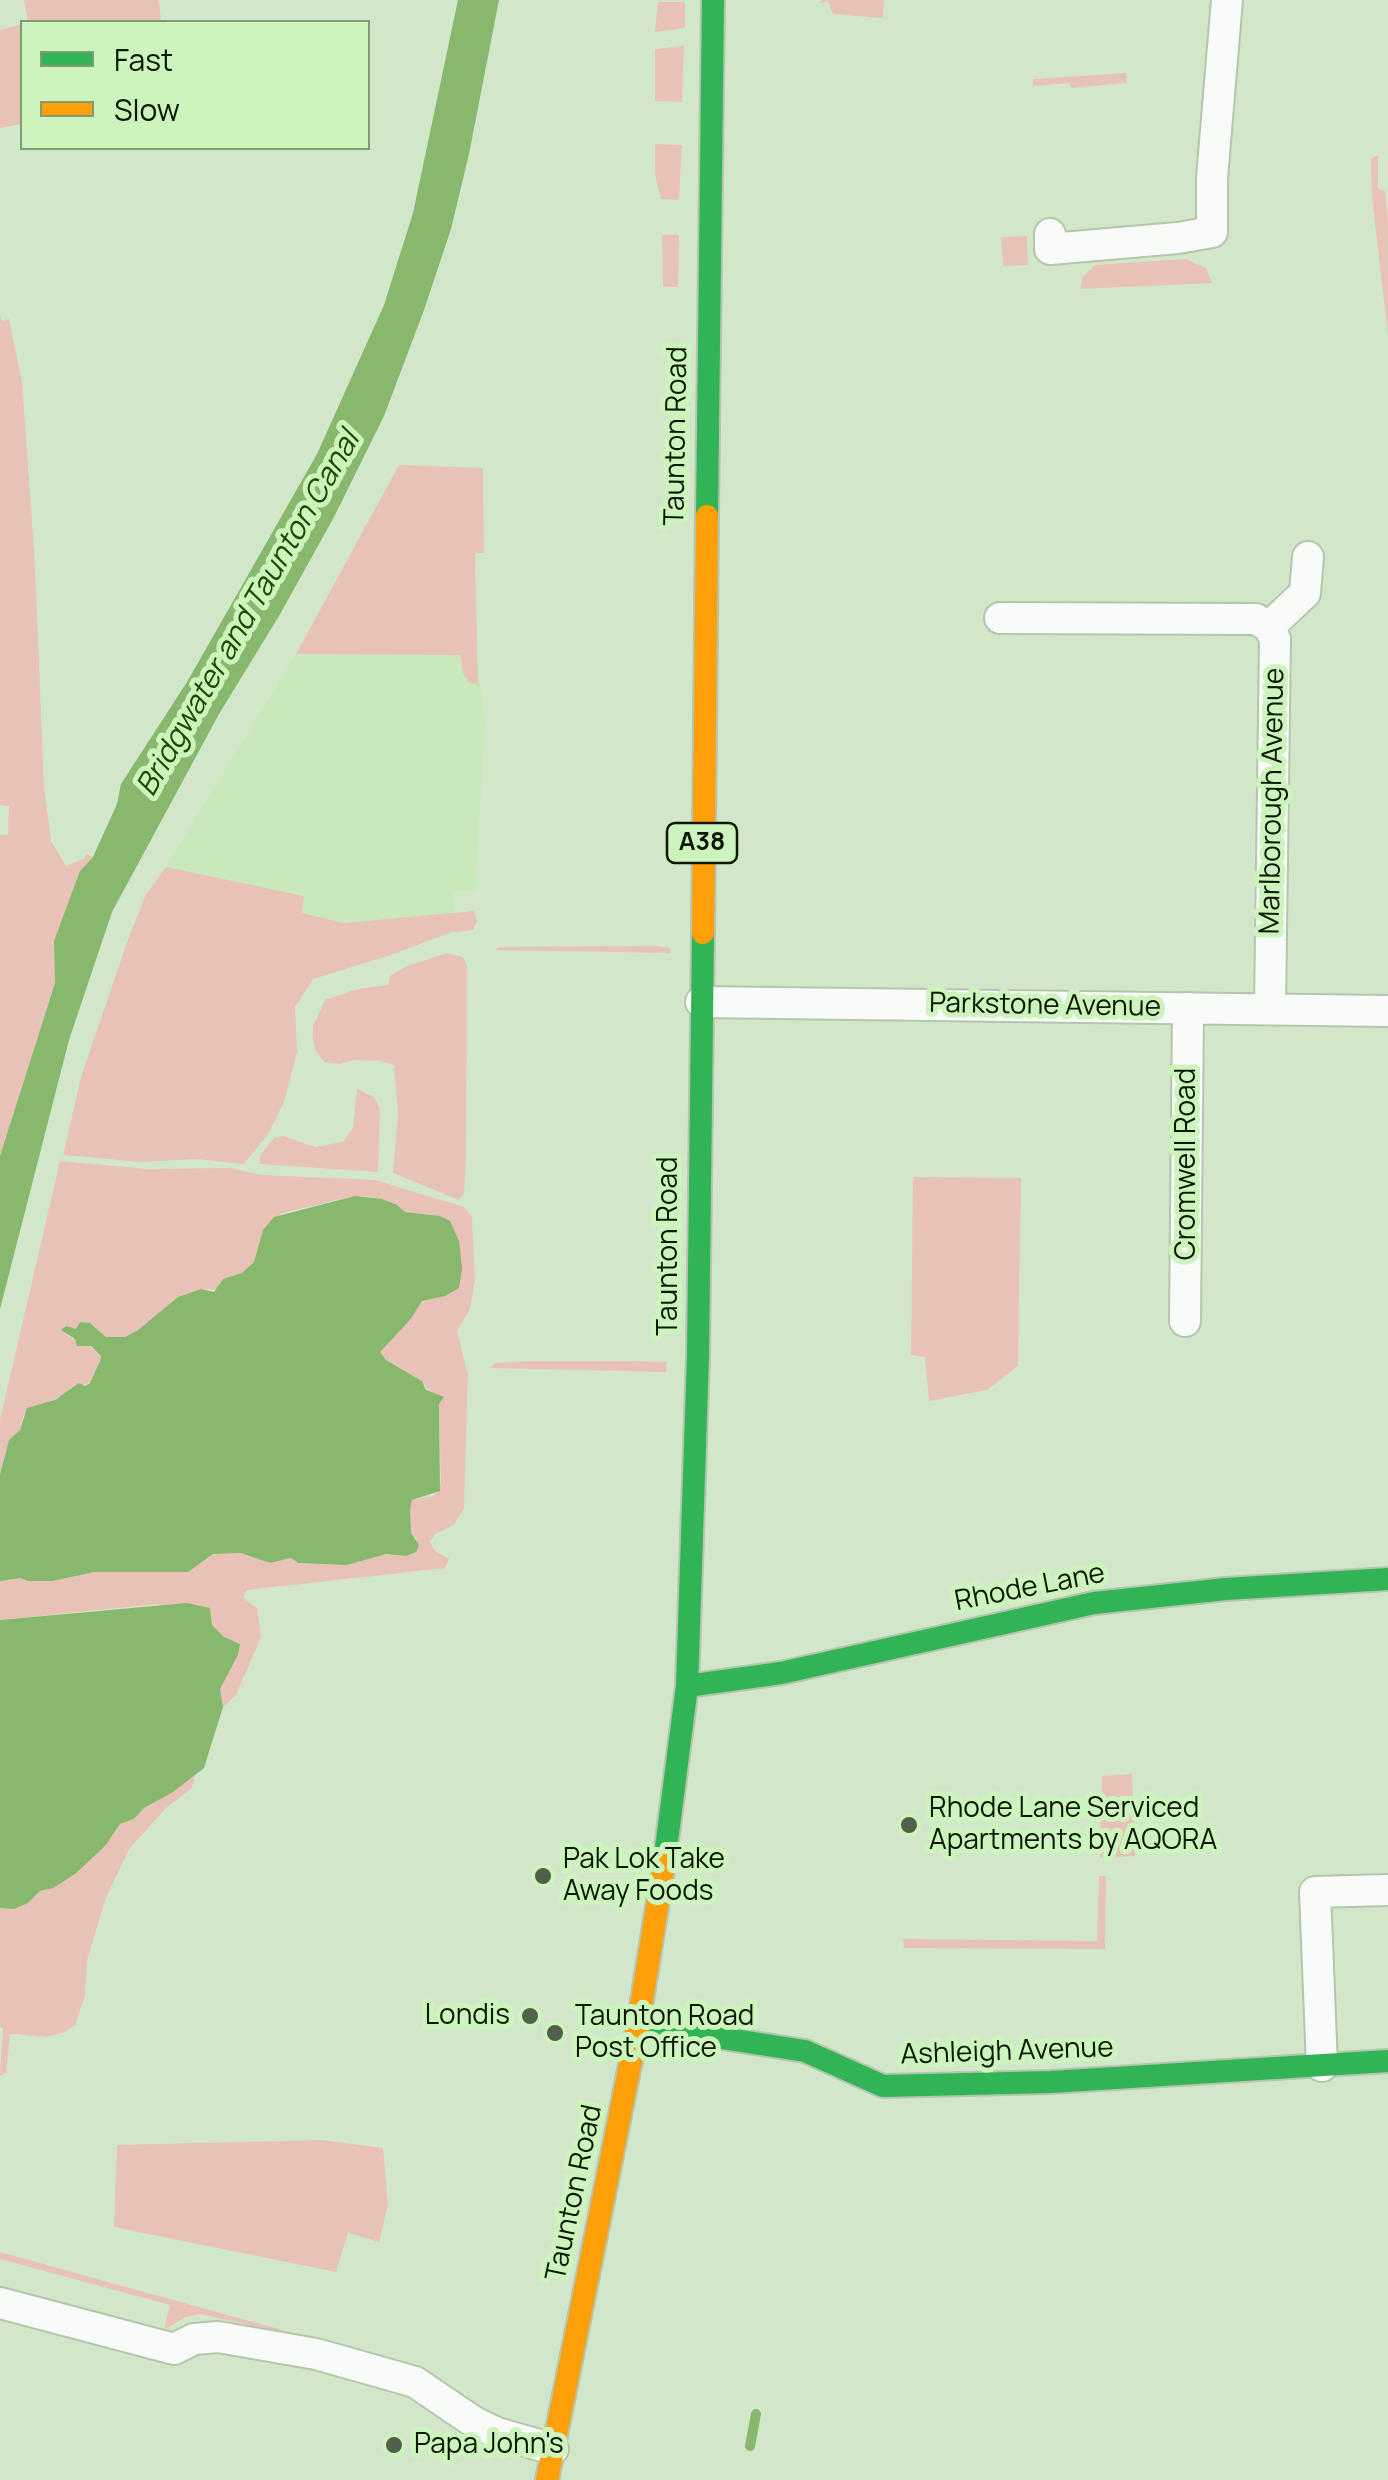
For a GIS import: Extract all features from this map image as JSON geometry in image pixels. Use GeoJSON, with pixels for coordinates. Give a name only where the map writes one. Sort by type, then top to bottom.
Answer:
{"type":"FeatureCollection","features":[{"type":"Feature","properties":{"kind":"main road","name":"Taunton Road"},"geometry":{"type":"LineString","coordinates":[[547,2480],[638,2024],[676,1788],[687,1686],[697,1430],[713,0]]}},
{"type":"Feature","properties":{"kind":"main road","name":"Rhode Lane"},"geometry":{"type":"LineString","coordinates":[[687,1686],[781,1673],[1094,1604],[1226,1589],[1388,1579]]}},
{"type":"Feature","properties":{"kind":"main road","name":"Ashleigh Avenue"},"geometry":{"type":"LineString","coordinates":[[638,2024],[806,2051],[883,2086],[1051,2082],[1388,2061]]}},
{"type":"Feature","properties":{"kind":"street"},"geometry":{"type":"LineString","coordinates":[[1050,234],[1050,249],[1212,232],[1212,178],[1227,0]]}},
{"type":"Feature","properties":{"kind":"street"},"geometry":{"type":"LineString","coordinates":[[1269,627],[1305,592],[1308,557]]}},
{"type":"Feature","properties":{"kind":"street","name":"Marlborough Avenue"},"geometry":{"type":"LineString","coordinates":[[1000,618],[1256,619],[1269,627],[1275,639],[1270,1009]]}},
{"type":"Feature","properties":{"kind":"street","name":"Parkstone Avenue"},"geometry":{"type":"LineString","coordinates":[[701,1002],[1388,1011]]}},
{"type":"Feature","properties":{"kind":"street","name":"Cromwell Road"},"geometry":{"type":"LineString","coordinates":[[1185,1321],[1188,1008]]}},
{"type":"Feature","properties":{"kind":"street"},"geometry":{"type":"LineString","coordinates":[[1322,2066],[1314,1892],[1388,1890]]}},
{"type":"Feature","properties":{"kind":"street"},"geometry":{"type":"LineString","coordinates":[[0,2303],[174,2350],[194,2339],[218,2336],[316,2354],[415,2382],[474,2422],[553,2449]]}},
{"type":"Feature","properties":{"kind":"shaded area"},"geometry":{"type":"Polygon","coordinates":[[[24,0],[159,0],[161,20],[28,20],[24,0]]]}},
{"type":"Feature","properties":{"kind":"shaded area"},"geometry":{"type":"Polygon","coordinates":[[[822,0],[884,0],[883,18],[833,14],[828,1],[820,3],[822,0]]]}},
{"type":"Feature","properties":{"kind":"shaded area"},"geometry":{"type":"Polygon","coordinates":[[[658,2],[685,2],[685,28],[655,32],[658,2]]]}},
{"type":"Feature","properties":{"kind":"shaded area"},"geometry":{"type":"Polygon","coordinates":[[[20,25],[20,124],[0,128],[0,30],[20,25]]]}},
{"type":"Feature","properties":{"kind":"shaded area"},"geometry":{"type":"Polygon","coordinates":[[[684,46],[682,102],[655,101],[655,49],[684,46]]]}},
{"type":"Feature","properties":{"kind":"shaded area"},"geometry":{"type":"Polygon","coordinates":[[[1126,73],[1127,83],[1071,88],[1070,83],[1033,86],[1033,79],[1126,73]]]}},
{"type":"Feature","properties":{"kind":"shaded area"},"geometry":{"type":"Polygon","coordinates":[[[655,144],[682,145],[679,200],[661,199],[655,174],[655,144]]]}},
{"type":"Feature","properties":{"kind":"shaded area"},"geometry":{"type":"Polygon","coordinates":[[[1378,155],[1378,189],[1385,191],[1388,223],[1388,335],[1372,197],[1371,158],[1378,155]]]}},
{"type":"Feature","properties":{"kind":"shaded area"},"geometry":{"type":"Polygon","coordinates":[[[662,235],[679,235],[678,287],[663,287],[662,235]]]}},
{"type":"Feature","properties":{"kind":"shaded area"},"geometry":{"type":"Polygon","coordinates":[[[1027,236],[1028,265],[1003,266],[1001,237],[1027,236]]]}},
{"type":"Feature","properties":{"kind":"shaded area"},"geometry":{"type":"Polygon","coordinates":[[[1186,259],[1206,268],[1212,283],[1080,289],[1083,277],[1095,265],[1186,259]]]}},
{"type":"Feature","properties":{"kind":"shaded area"},"geometry":{"type":"Polygon","coordinates":[[[0,316],[2,321],[9,319],[22,382],[35,565],[44,786],[51,841],[66,866],[87,854],[93,857],[54,941],[55,983],[0,1156],[0,835],[8,835],[9,806],[0,805],[0,316]]]}},
{"type":"Feature","properties":{"kind":"shaded area"},"geometry":{"type":"Polygon","coordinates":[[[399,465],[483,468],[484,553],[475,553],[478,685],[468,682],[460,655],[296,654],[399,465]]]}},
{"type":"Feature","properties":{"kind":"shaded area"},"geometry":{"type":"Polygon","coordinates":[[[296,654],[477,655],[485,724],[475,891],[453,891],[454,913],[345,923],[302,913],[303,896],[166,867],[296,654]]]}},
{"type":"Feature","properties":{"kind":"shaded area"},"geometry":{"type":"Polygon","coordinates":[[[166,867],[304,896],[302,913],[344,923],[474,911],[477,922],[473,930],[452,932],[313,979],[295,1007],[297,1052],[284,1102],[268,1134],[244,1164],[197,1159],[141,1162],[63,1155],[81,1077],[126,945],[145,896],[166,867]]]}},
{"type":"Feature","properties":{"kind":"shaded area"},"geometry":{"type":"Polygon","coordinates":[[[501,947],[670,948],[671,953],[495,950],[501,947]]]}},
{"type":"Feature","properties":{"kind":"shaded area"},"geometry":{"type":"Polygon","coordinates":[[[447,953],[463,957],[467,966],[466,1158],[464,1193],[459,1200],[393,1173],[398,1113],[394,1065],[381,1061],[324,1062],[315,1050],[313,1038],[313,1026],[325,1000],[358,989],[388,985],[390,976],[407,966],[447,953]]]}},
{"type":"Feature","properties":{"kind":"shaded area"},"geometry":{"type":"Polygon","coordinates":[[[357,1089],[374,1097],[380,1109],[378,1172],[259,1164],[261,1154],[274,1138],[283,1136],[315,1147],[343,1142],[353,1128],[357,1089]]]}},
{"type":"Feature","properties":{"kind":"shaded area"},"geometry":{"type":"Polygon","coordinates":[[[60,1161],[148,1169],[230,1168],[262,1175],[375,1180],[464,1207],[472,1217],[475,1280],[470,1309],[457,1331],[468,1375],[464,1508],[454,1525],[435,1534],[430,1542],[435,1551],[449,1559],[445,1568],[247,1590],[243,1598],[257,1608],[261,1637],[236,1695],[223,1707],[220,1689],[238,1655],[212,1625],[157,1604],[0,1620],[0,1581],[53,1581],[94,1572],[188,1572],[213,1554],[242,1553],[270,1563],[291,1558],[298,1563],[347,1565],[386,1554],[406,1556],[417,1539],[408,1521],[412,1500],[434,1496],[441,1484],[439,1404],[421,1380],[379,1352],[427,1299],[440,1216],[405,1212],[371,1197],[355,1196],[282,1213],[263,1230],[254,1262],[242,1273],[220,1282],[219,1290],[201,1289],[178,1297],[125,1337],[106,1337],[93,1325],[64,1333],[77,1346],[86,1344],[101,1356],[94,1380],[24,1414],[20,1430],[9,1440],[0,1474],[0,1420],[60,1161]]]}},
{"type":"Feature","properties":{"kind":"shaded area"},"geometry":{"type":"Polygon","coordinates":[[[913,1177],[1021,1178],[1018,1366],[987,1390],[929,1401],[925,1357],[911,1355],[913,1177]]]}},
{"type":"Feature","properties":{"kind":"shaded area"},"geometry":{"type":"Polygon","coordinates":[[[667,1362],[666,1372],[490,1368],[495,1363],[667,1362]]]}},
{"type":"Feature","properties":{"kind":"shaded area"},"geometry":{"type":"Polygon","coordinates":[[[1132,1774],[1135,1856],[1100,1858],[1102,1776],[1132,1774]]]}},
{"type":"Feature","properties":{"kind":"shaded area"},"geometry":{"type":"Polygon","coordinates":[[[195,1775],[192,1788],[167,1807],[129,1849],[105,1900],[87,1961],[85,1995],[75,2025],[47,2037],[10,2034],[6,2073],[0,2076],[0,1908],[28,1903],[40,1891],[53,1888],[116,1832],[120,1824],[134,1819],[144,1808],[195,1775]]]}},
{"type":"Feature","properties":{"kind":"shaded area"},"geometry":{"type":"Polygon","coordinates":[[[1099,1876],[1106,1876],[1105,1949],[904,1948],[903,1939],[1097,1941],[1099,1876]]]}},
{"type":"Feature","properties":{"kind":"shaded area"},"geometry":{"type":"Polygon","coordinates":[[[322,2140],[383,2148],[388,2205],[379,2242],[348,2233],[336,2272],[114,2227],[117,2145],[322,2140]]]}},
{"type":"Feature","properties":{"kind":"shaded area"},"geometry":{"type":"Polygon","coordinates":[[[0,2252],[311,2338],[200,2314],[185,2317],[164,2330],[170,2305],[0,2259],[0,2252]]]}},
{"type":"Feature","properties":{"kind":"water","name":"Bridgwater and Taunton Canal"},"geometry":{"type":"Polygon","coordinates":[[[458,0],[499,0],[451,229],[424,310],[384,416],[334,517],[219,714],[112,912],[69,1040],[0,1309],[0,1156],[55,983],[54,941],[80,871],[93,857],[117,804],[121,784],[187,682],[317,454],[384,305],[413,213],[458,0]]]}},
{"type":"Feature","properties":{"kind":"water"},"geometry":{"type":"Polygon","coordinates":[[[355,1196],[382,1199],[405,1212],[440,1216],[450,1221],[459,1241],[459,1288],[422,1301],[380,1352],[386,1360],[422,1381],[426,1390],[444,1397],[439,1404],[440,1491],[412,1500],[410,1510],[411,1533],[419,1545],[416,1552],[406,1556],[386,1554],[347,1565],[298,1563],[291,1558],[270,1563],[241,1553],[213,1554],[188,1572],[94,1572],[53,1581],[0,1581],[0,1474],[9,1440],[20,1430],[27,1408],[55,1400],[79,1383],[90,1383],[100,1361],[101,1356],[91,1346],[77,1346],[75,1339],[61,1330],[66,1326],[76,1329],[80,1322],[90,1323],[106,1337],[125,1337],[178,1297],[201,1289],[214,1292],[223,1279],[242,1273],[254,1262],[263,1230],[274,1217],[355,1196]]]}},
{"type":"Feature","properties":{"kind":"water"},"geometry":{"type":"Polygon","coordinates":[[[187,1603],[210,1608],[212,1625],[224,1637],[240,1644],[220,1689],[223,1707],[204,1768],[144,1808],[134,1819],[120,1824],[105,1846],[75,1874],[40,1891],[28,1903],[14,1909],[0,1908],[0,1620],[187,1603]]]}},
{"type":"Feature","properties":{"kind":"waterway"},"geometry":{"type":"LineString","coordinates":[[750,2446],[756,2414]]}},
{"type":"Feature","properties":{"kind":"traffic: fast"},"geometry":{"type":"LineString","coordinates":[[707,516],[713,0]]}},
{"type":"Feature","properties":{"kind":"traffic: fast"},"geometry":{"type":"LineString","coordinates":[[664,1864],[687,1686],[698,1355],[703,933]]}},
{"type":"Feature","properties":{"kind":"traffic: fast"},"geometry":{"type":"LineString","coordinates":[[687,1686],[781,1673],[1094,1603],[1226,1589],[1388,1579]]}},
{"type":"Feature","properties":{"kind":"traffic: fast"},"geometry":{"type":"LineString","coordinates":[[638,2025],[805,2051],[883,2086],[1051,2082],[1388,2061]]}},
{"type":"Feature","properties":{"kind":"traffic: slow"},"geometry":{"type":"LineString","coordinates":[[703,933],[707,516]]}},
{"type":"Feature","properties":{"kind":"traffic: slow"},"geometry":{"type":"LineString","coordinates":[[547,2480],[638,2025],[664,1864]]}},
{"type":"Feature","properties":{"kind":"place","name":"Rhode Lane Serviced Apartments by AQORA"},"geometry":{"type":"Point","coordinates":[909,1825]}},
{"type":"Feature","properties":{"kind":"place","name":"Pak Lok Take Away Foods"},"geometry":{"type":"Point","coordinates":[543,1876]}},
{"type":"Feature","properties":{"kind":"place","name":"Londis"},"geometry":{"type":"Point","coordinates":[530,2016]}},
{"type":"Feature","properties":{"kind":"place","name":"Taunton Road Post Office"},"geometry":{"type":"Point","coordinates":[555,2033]}},
{"type":"Feature","properties":{"kind":"place","name":"Papa John's"},"geometry":{"type":"Point","coordinates":[394,2445]}}]}
